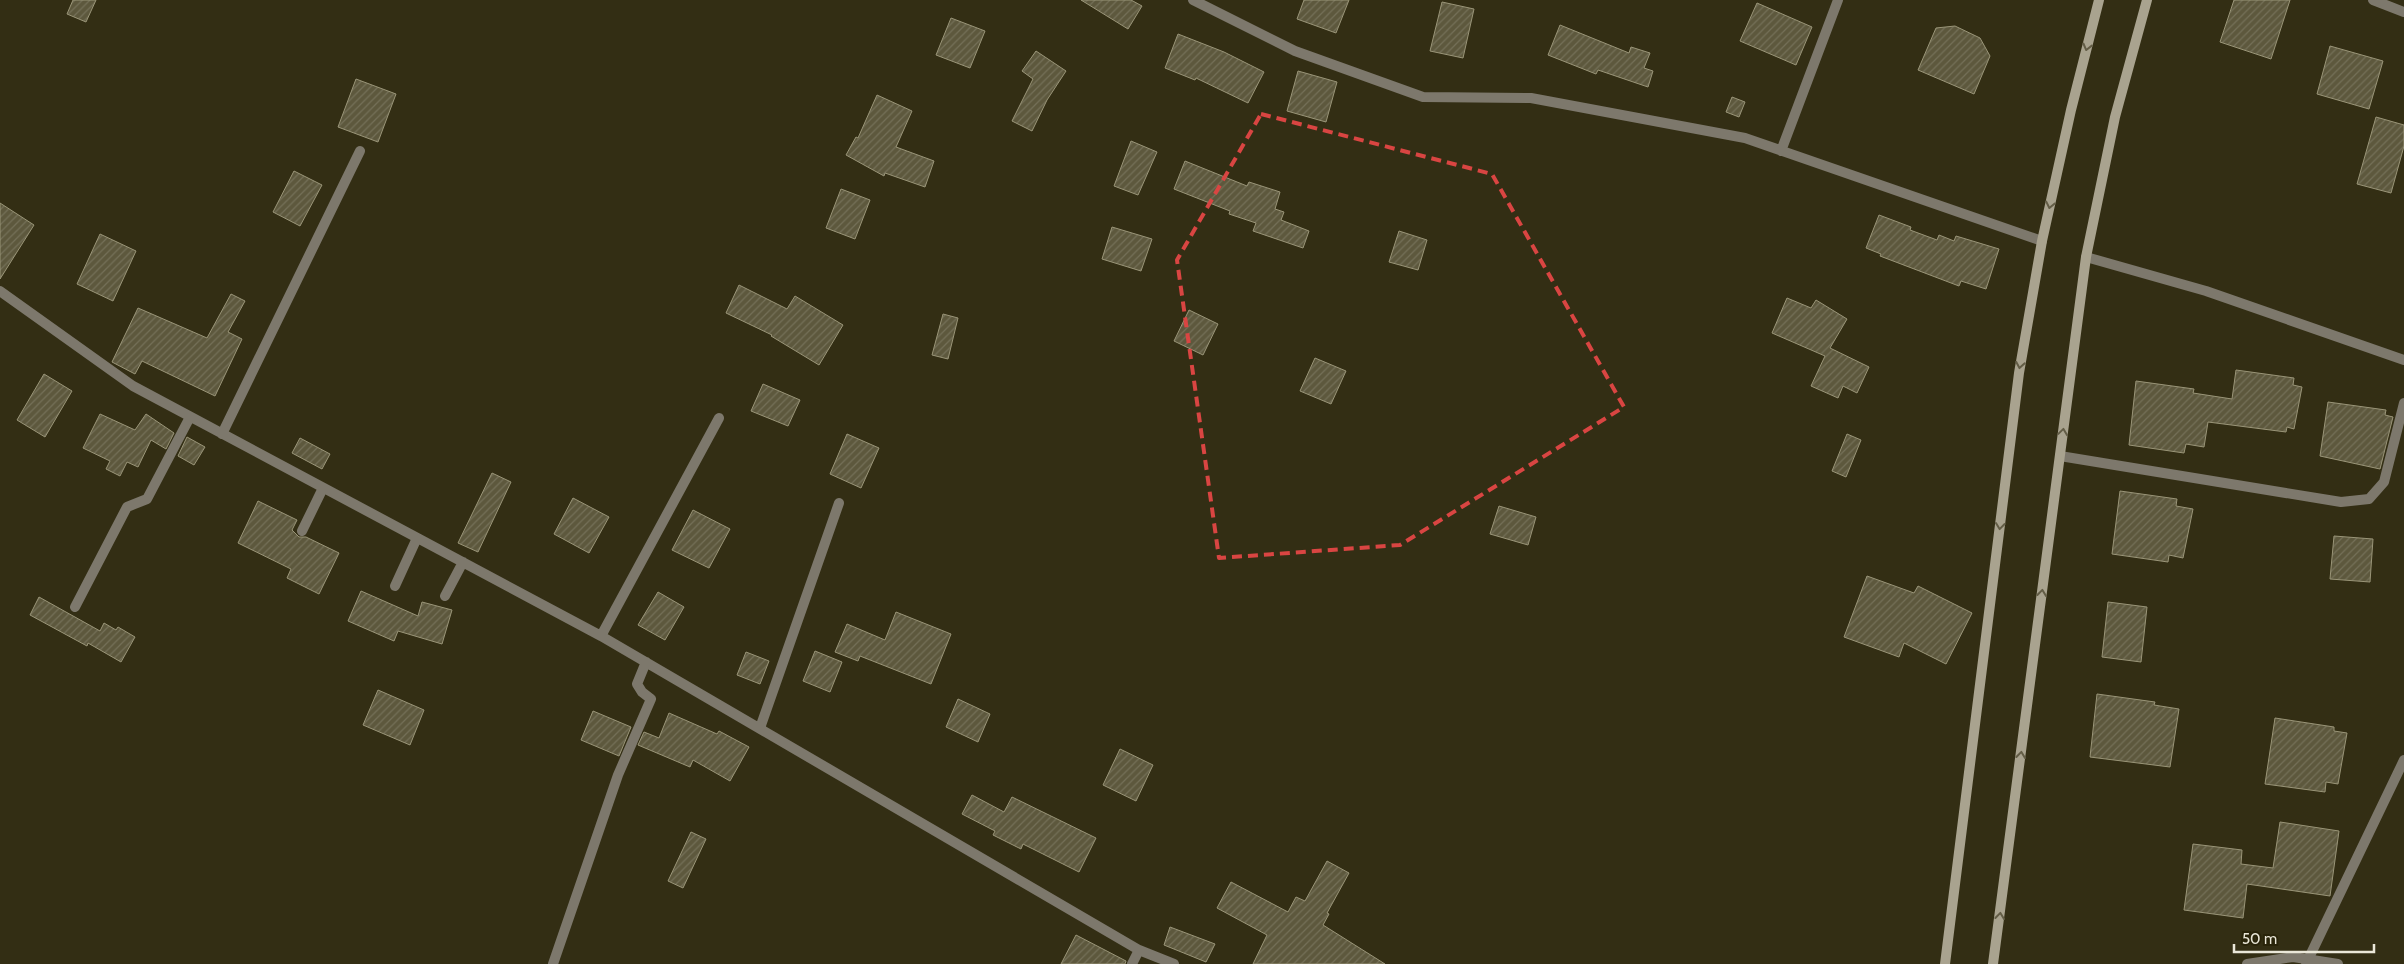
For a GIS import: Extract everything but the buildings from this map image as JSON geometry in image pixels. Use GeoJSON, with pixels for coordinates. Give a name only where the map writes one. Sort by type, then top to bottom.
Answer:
{"type":"FeatureCollection","features":[{"type":"Feature","properties":{"kind":"main road"},"geometry":{"type":"LineString","coordinates":[[1945,964],[2019,373],[2042,241],[2071,110],[2099,0]]}},
{"type":"Feature","properties":{"kind":"main road"},"geometry":{"type":"LineString","coordinates":[[1993,964],[2086,256],[2115,118],[2147,0]]}},
{"type":"Feature","properties":{"kind":"street"},"geometry":{"type":"LineString","coordinates":[[1193,0],[1295,51],[1423,97],[1531,98],[1745,138],[2042,241]]}},
{"type":"Feature","properties":{"kind":"street"},"geometry":{"type":"LineString","coordinates":[[1781,151],[1838,0]]}},
{"type":"Feature","properties":{"kind":"street"},"geometry":{"type":"LineString","coordinates":[[2373,0],[2404,12]]}},
{"type":"Feature","properties":{"kind":"street"},"geometry":{"type":"LineString","coordinates":[[222,434],[360,151]]}},
{"type":"Feature","properties":{"kind":"street"},"geometry":{"type":"LineString","coordinates":[[2086,256],[2206,291],[2404,360]]}},
{"type":"Feature","properties":{"kind":"street"},"geometry":{"type":"LineString","coordinates":[[0,291],[133,386],[601,636],[1140,950],[1174,964]]}},
{"type":"Feature","properties":{"kind":"street"},"geometry":{"type":"LineString","coordinates":[[2060,456],[2341,502],[2369,499],[2384,482],[2404,404]]}},
{"type":"Feature","properties":{"kind":"street"},"geometry":{"type":"LineString","coordinates":[[74,607],[127,508],[147,499],[190,417]]}},
{"type":"Feature","properties":{"kind":"street"},"geometry":{"type":"LineString","coordinates":[[601,636],[719,418]]}},
{"type":"Feature","properties":{"kind":"street"},"geometry":{"type":"LineString","coordinates":[[302,531],[323,488]]}},
{"type":"Feature","properties":{"kind":"street"},"geometry":{"type":"LineString","coordinates":[[760,728],[839,502]]}},
{"type":"Feature","properties":{"kind":"street"},"geometry":{"type":"LineString","coordinates":[[395,586],[417,538]]}},
{"type":"Feature","properties":{"kind":"street"},"geometry":{"type":"LineString","coordinates":[[445,596],[463,562]]}},
{"type":"Feature","properties":{"kind":"street"},"geometry":{"type":"LineString","coordinates":[[553,964],[618,775],[651,699],[642,692],[637,684],[646,662]]}},
{"type":"Feature","properties":{"kind":"street"},"geometry":{"type":"LineString","coordinates":[[2306,961],[2404,760]]}},
{"type":"Feature","properties":{"kind":"street"},"geometry":{"type":"LineString","coordinates":[[1132,964],[1140,950]]}},
{"type":"Feature","properties":{"kind":"street"},"geometry":{"type":"LineString","coordinates":[[2247,964],[2293,957],[2306,961],[2338,964]]}},
{"type":"Feature","properties":{"kind":"highlighted area"},"geometry":{"type":"Polygon","coordinates":[[[1261,114],[1492,174],[1624,407],[1400,545],[1219,558],[1177,260],[1261,114]]]}}]}
